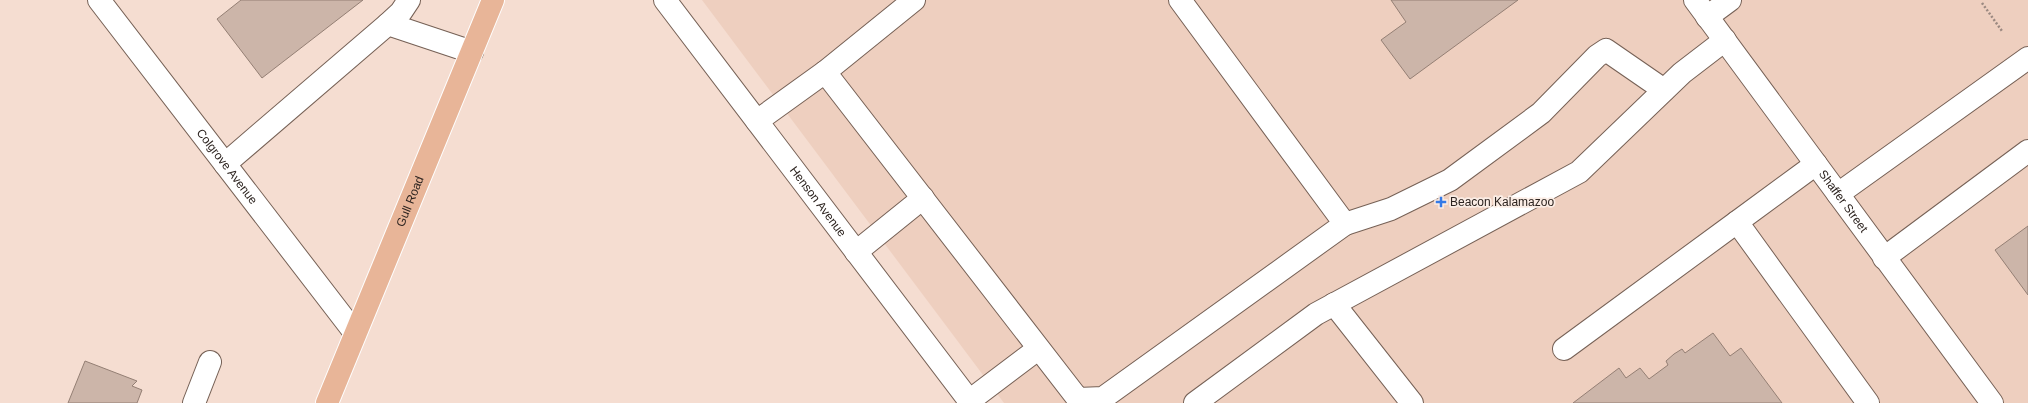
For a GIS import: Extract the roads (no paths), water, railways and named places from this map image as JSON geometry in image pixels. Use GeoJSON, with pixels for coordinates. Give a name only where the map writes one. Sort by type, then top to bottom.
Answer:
{"type":"FeatureCollection","features":[{"type":"Feature","properties":{"kind":"main road","name":"Gull Road"},"geometry":{"type":"LineString","coordinates":[[327,403],[493,0]]}},
{"type":"Feature","properties":{"kind":"street","name":"Colgrove Avenue"},"geometry":{"type":"LineString","coordinates":[[99,0],[355,333]]}},
{"type":"Feature","properties":{"kind":"street"},"geometry":{"type":"LineString","coordinates":[[225,164],[388,24],[401,12],[409,0]]}},
{"type":"Feature","properties":{"kind":"street","name":"Henson Avenue"},"geometry":{"type":"LineString","coordinates":[[666,0],[970,402]]}},
{"type":"Feature","properties":{"kind":"street"},"geometry":{"type":"LineString","coordinates":[[757,121],[825,72],[914,0]]}},
{"type":"Feature","properties":{"kind":"street"},"geometry":{"type":"LineString","coordinates":[[1180,0],[1345,224]]}},
{"type":"Feature","properties":{"kind":"street"},"geometry":{"type":"LineString","coordinates":[[1701,8],[1730,0]]}},
{"type":"Feature","properties":{"kind":"street","name":"Shaffer Street"},"geometry":{"type":"LineString","coordinates":[[1701,8],[1838,194],[1987,401]]}},
{"type":"Feature","properties":{"kind":"street"},"geometry":{"type":"LineString","coordinates":[[388,24],[472,52]]}},
{"type":"Feature","properties":{"kind":"street"},"geometry":{"type":"LineString","coordinates":[[1195,403],[1316,314],[1579,172],[1682,73],[1724,40]]}},
{"type":"Feature","properties":{"kind":"street"},"geometry":{"type":"LineString","coordinates":[[825,72],[1078,399],[1103,398],[1345,224],[1391,209],[1450,180],[1541,113],[1597,56],[1606,50],[1664,90]]}},
{"type":"Feature","properties":{"kind":"street"},"geometry":{"type":"LineString","coordinates":[[1838,194],[2028,58]]}},
{"type":"Feature","properties":{"kind":"street"},"geometry":{"type":"LineString","coordinates":[[1884,258],[2028,151]]}},
{"type":"Feature","properties":{"kind":"street"},"geometry":{"type":"LineString","coordinates":[[1564,349],[1816,164]]}},
{"type":"Feature","properties":{"kind":"street"},"geometry":{"type":"LineString","coordinates":[[856,252],[923,198]]}},
{"type":"Feature","properties":{"kind":"street"},"geometry":{"type":"LineString","coordinates":[[1737,222],[1868,403]]}},
{"type":"Feature","properties":{"kind":"street"},"geometry":{"type":"LineString","coordinates":[[1334,304],[1412,403]]}},
{"type":"Feature","properties":{"kind":"street"},"geometry":{"type":"LineString","coordinates":[[970,402],[1038,349]]}},
{"type":"Feature","properties":{"kind":"street"},"geometry":{"type":"LineString","coordinates":[[194,403],[210,362]]}},
{"type":"Feature","properties":{"kind":"place","name":"Beacon Kalamazoo"},"geometry":{"type":"Point","coordinates":[1441,202]}}]}
